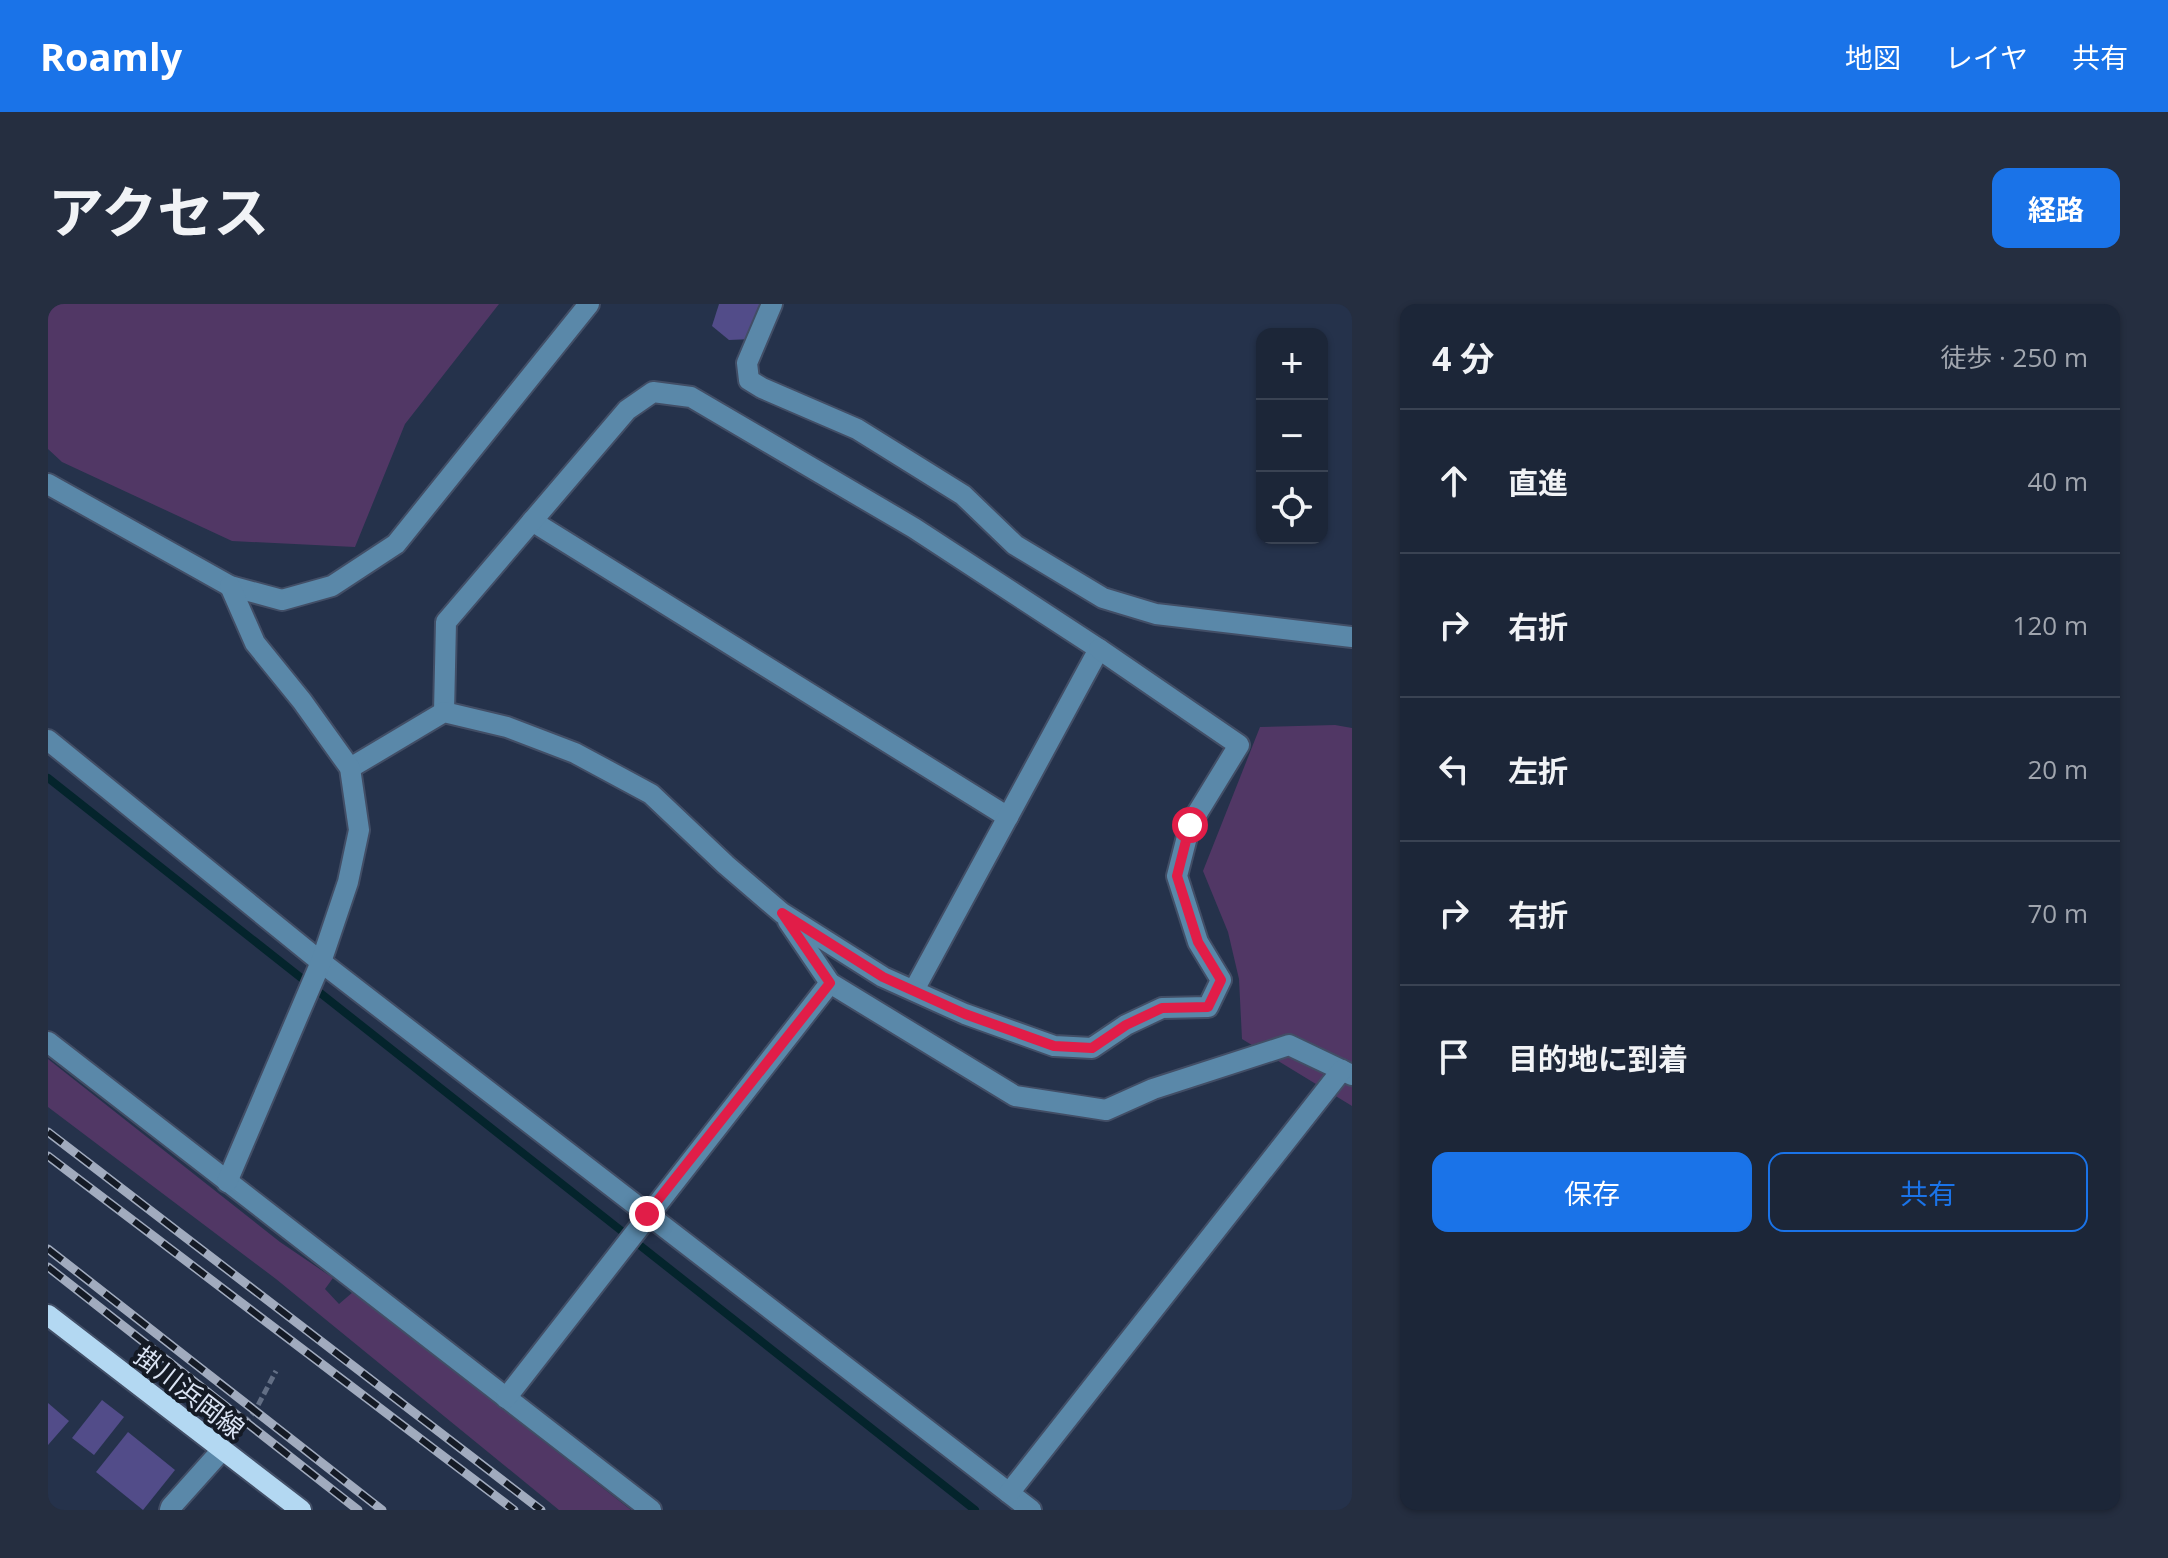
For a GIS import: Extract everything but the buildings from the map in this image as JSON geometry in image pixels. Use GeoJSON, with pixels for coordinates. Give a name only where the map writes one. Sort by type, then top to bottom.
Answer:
{"type":"FeatureCollection","features":[{"type":"Feature","properties":{"kind":"main road","name":"掛川浜岡線"},"geometry":{"type":"LineString","coordinates":[[48,1315],[301,1510]]}},
{"type":"Feature","properties":{"kind":"street"},"geometry":{"type":"LineString","coordinates":[[48,484],[230,586],[282,600],[332,586],[396,544],[589,304]]}},
{"type":"Feature","properties":{"kind":"street"},"geometry":{"type":"LineString","coordinates":[[772,304],[747,363],[749,380],[857,429],[963,495],[1015,545],[1076,583],[1103,598],[1156,614],[1352,637]]}},
{"type":"Feature","properties":{"kind":"street"},"geometry":{"type":"LineString","coordinates":[[350,768],[444,712],[507,727],[562,748],[651,794],[782,913],[883,977],[965,1014],[1054,1046],[1092,1048],[1126,1025],[1162,1008],[1208,1007],[1221,980],[1198,942],[1177,876],[1190,825],[1239,745],[914,528],[691,397],[653,392],[627,410],[446,622],[444,712]]}},
{"type":"Feature","properties":{"kind":"street"},"geometry":{"type":"LineString","coordinates":[[532,521],[1008,817]]}},
{"type":"Feature","properties":{"kind":"street"},"geometry":{"type":"LineString","coordinates":[[227,1182],[321,962],[348,882],[359,830],[350,768],[255,643],[230,586]]}},
{"type":"Feature","properties":{"kind":"street"},"geometry":{"type":"LineString","coordinates":[[914,990],[1099,649]]}},
{"type":"Feature","properties":{"kind":"street"},"geometry":{"type":"LineString","coordinates":[[48,740],[321,962],[1031,1510]]}},
{"type":"Feature","properties":{"kind":"street"},"geometry":{"type":"LineString","coordinates":[[782,913],[830,983],[1015,1096],[1106,1110],[1153,1089],[1289,1045],[1347,1072],[1009,1493]]}},
{"type":"Feature","properties":{"kind":"street"},"geometry":{"type":"LineString","coordinates":[[506,1398],[830,983]]}},
{"type":"Feature","properties":{"kind":"street"},"geometry":{"type":"LineString","coordinates":[[48,1042],[651,1510]]}},
{"type":"Feature","properties":{"kind":"street"},"geometry":{"type":"LineString","coordinates":[[170,1510],[222,1450]]}},
{"type":"Feature","properties":{"kind":"path"},"geometry":{"type":"LineString","coordinates":[[222,1450],[255,1411],[276,1371]]}},
{"type":"Feature","properties":{"kind":"shaded area"},"geometry":{"type":"Polygon","coordinates":[[[48,304],[499,304],[405,424],[355,547],[232,541],[62,462],[48,449],[48,304]]]}},
{"type":"Feature","properties":{"kind":"shaded area"},"geometry":{"type":"Polygon","coordinates":[[[1335,725],[1352,728],[1352,1106],[1242,1039],[1239,979],[1228,932],[1203,871],[1260,727],[1335,725]]]}},
{"type":"Feature","properties":{"kind":"shaded area"},"geometry":{"type":"Polygon","coordinates":[[[48,1059],[280,1242],[333,1278],[325,1289],[339,1304],[353,1292],[631,1510],[559,1510],[276,1279],[48,1107],[48,1059]]]}},
{"type":"Feature","properties":{"kind":"waterway"},"geometry":{"type":"LineString","coordinates":[[48,778],[975,1510]]}},
{"type":"Feature","properties":{"kind":"railway"},"geometry":{"type":"LineString","coordinates":[[48,1132],[541,1510]]}},
{"type":"Feature","properties":{"kind":"railway"},"geometry":{"type":"LineString","coordinates":[[48,1156],[514,1510]]}},
{"type":"Feature","properties":{"kind":"railway"},"geometry":{"type":"LineString","coordinates":[[48,1249],[382,1510]]}},
{"type":"Feature","properties":{"kind":"railway"},"geometry":{"type":"LineString","coordinates":[[48,1267],[358,1510]]}},
{"type":"Feature","properties":{"kind":"route"},"geometry":{"type":"LineString","coordinates":[[647,1214],[830,983],[782,913],[883,977],[965,1014],[1054,1046],[1092,1048],[1126,1025],[1162,1008],[1208,1007],[1221,980],[1198,942],[1177,876],[1190,825]]}}]}
